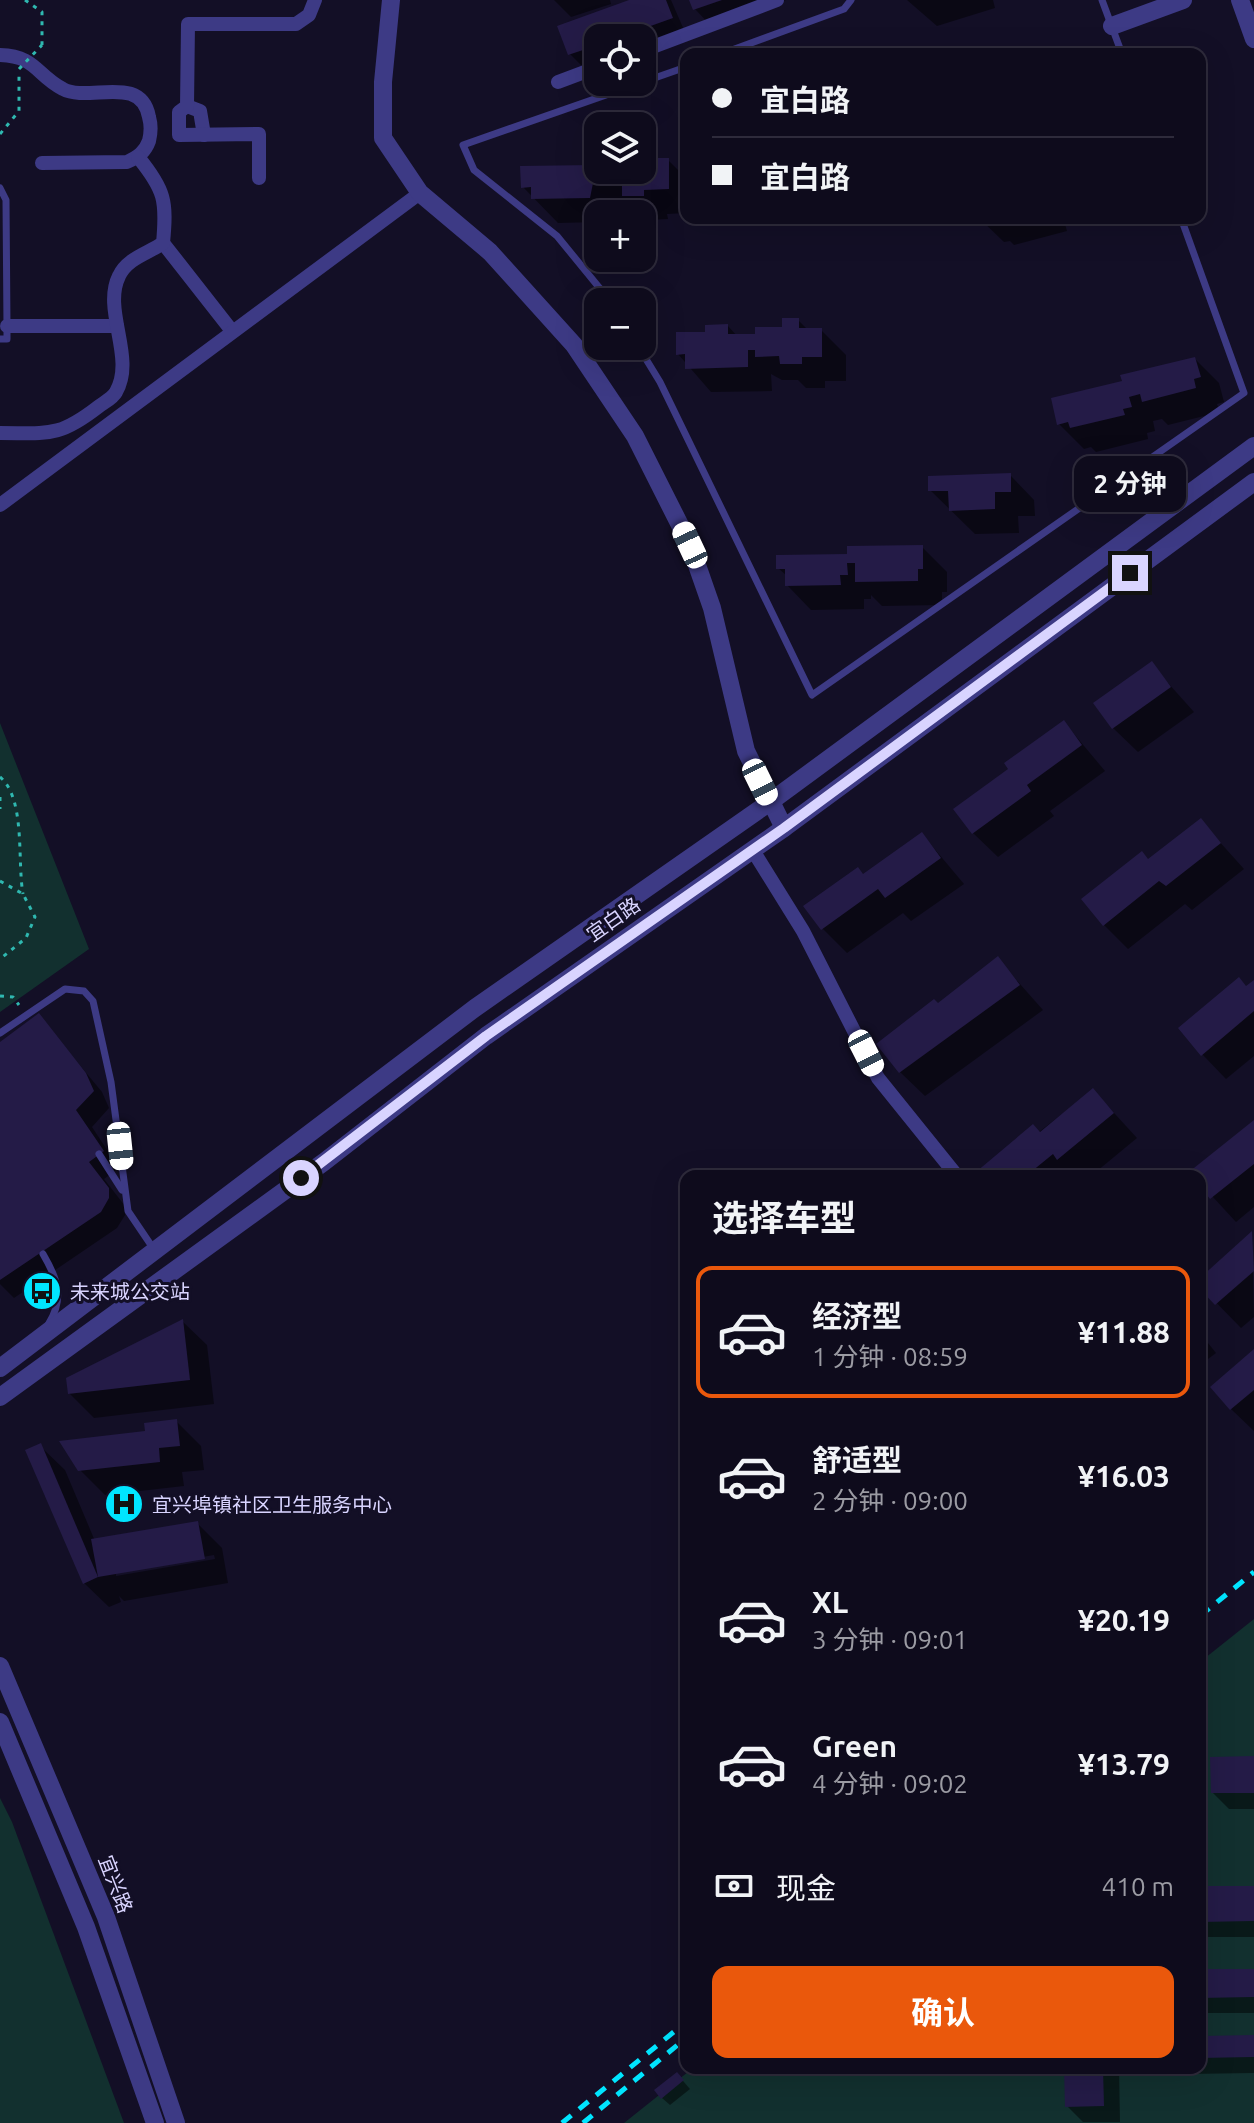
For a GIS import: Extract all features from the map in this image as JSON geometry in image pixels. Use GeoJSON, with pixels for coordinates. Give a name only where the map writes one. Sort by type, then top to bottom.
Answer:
{"type":"FeatureCollection","features":[{"type":"Feature","properties":{"kind":"street"},"geometry":{"type":"LineString","coordinates":[[187,106],[188,24],[296,24],[309,15],[315,0]]}},
{"type":"Feature","properties":{"kind":"street"},"geometry":{"type":"LineString","coordinates":[[391,0],[383,82],[383,138],[420,193],[490,252],[574,345],[635,436],[690,545],[712,608],[746,751],[784,828]]}},
{"type":"Feature","properties":{"kind":"street"},"geometry":{"type":"LineString","coordinates":[[656,46],[777,0]]}},
{"type":"Feature","properties":{"kind":"street"},"geometry":{"type":"LineString","coordinates":[[1112,26],[1183,0]]}},
{"type":"Feature","properties":{"kind":"street"},"geometry":{"type":"LineString","coordinates":[[1240,0],[1254,39]]}},
{"type":"Feature","properties":{"kind":"street"},"geometry":{"type":"LineString","coordinates":[[0,55],[24,58],[65,91],[126,92],[148,109],[148,142],[138,157],[127,162],[42,163]]}},
{"type":"Feature","properties":{"kind":"street"},"geometry":{"type":"LineString","coordinates":[[558,82],[584,72]]}},
{"type":"Feature","properties":{"kind":"street"},"geometry":{"type":"LineString","coordinates":[[187,106],[179,112],[179,135],[259,134],[259,178]]}},
{"type":"Feature","properties":{"kind":"street"},"geometry":{"type":"LineString","coordinates":[[187,106],[200,111],[204,135]]}},
{"type":"Feature","properties":{"kind":"street"},"geometry":{"type":"LineString","coordinates":[[150,127],[179,126]]}},
{"type":"Feature","properties":{"kind":"street"},"geometry":{"type":"LineString","coordinates":[[138,157],[156,179],[166,199],[163,243],[232,331]]}},
{"type":"Feature","properties":{"kind":"street"},"geometry":{"type":"LineString","coordinates":[[0,505],[420,193]]}},
{"type":"Feature","properties":{"kind":"street"},"geometry":{"type":"LineString","coordinates":[[0,433],[56,433],[71,427],[116,393],[122,375],[117,326],[119,276],[131,261],[163,243]]}},
{"type":"Feature","properties":{"kind":"street"},"geometry":{"type":"LineString","coordinates":[[4,332],[117,326]]}},
{"type":"Feature","properties":{"kind":"street"},"geometry":{"type":"LineString","coordinates":[[0,1368],[475,1008],[770,802],[1254,446]]}},
{"type":"Feature","properties":{"kind":"street","name":"宜白路"},"geometry":{"type":"LineString","coordinates":[[0,1397],[324,1162],[486,1036],[784,828],[1254,482]]}},
{"type":"Feature","properties":{"kind":"street"},"geometry":{"type":"LineString","coordinates":[[752,849],[803,931],[878,1078],[952,1170]]}},
{"type":"Feature","properties":{"kind":"street","name":"宜兴路"},"geometry":{"type":"LineString","coordinates":[[0,1666],[106,1917],[176,2123]]}},
{"type":"Feature","properties":{"kind":"street"},"geometry":{"type":"LineString","coordinates":[[0,1722],[86,1927],[155,2123]]}},
{"type":"Feature","properties":{"kind":"lane"},"geometry":{"type":"LineString","coordinates":[[737,48],[844,9],[851,0]]}},
{"type":"Feature","properties":{"kind":"lane"},"geometry":{"type":"LineString","coordinates":[[1102,0],[1120,48]]}},
{"type":"Feature","properties":{"kind":"lane"},"geometry":{"type":"LineString","coordinates":[[600,288],[557,236],[474,170],[463,145],[680,69]]}},
{"type":"Feature","properties":{"kind":"lane"},"geometry":{"type":"LineString","coordinates":[[0,188],[6,200],[4,332]]}},
{"type":"Feature","properties":{"kind":"lane"},"geometry":{"type":"LineString","coordinates":[[647,360],[812,695],[1244,393],[1183,224]]}},
{"type":"Feature","properties":{"kind":"lane"},"geometry":{"type":"LineString","coordinates":[[0,1033],[65,989],[84,991],[93,1001],[111,1082],[128,1211],[156,1252]]}},
{"type":"Feature","properties":{"kind":"lane"},"geometry":{"type":"LineString","coordinates":[[99,1154],[125,1196]]}},
{"type":"Feature","properties":{"kind":"lane"},"geometry":{"type":"LineString","coordinates":[[40,1338],[55,1313],[59,1293],[53,1272],[43,1254]]}},
{"type":"Feature","properties":{"kind":"path"},"geometry":{"type":"LineString","coordinates":[[0,134],[19,111],[19,69],[42,45],[42,12],[25,0]]}},
{"type":"Feature","properties":{"kind":"path"},"geometry":{"type":"LineString","coordinates":[[0,777],[8,784],[18,810],[23,894]]}},
{"type":"Feature","properties":{"kind":"path"},"geometry":{"type":"LineString","coordinates":[[0,797],[0,809]]}},
{"type":"Feature","properties":{"kind":"path"},"geometry":{"type":"LineString","coordinates":[[0,881],[23,894],[33,907],[33,928],[16,949],[0,959]]}},
{"type":"Feature","properties":{"kind":"path"},"geometry":{"type":"LineString","coordinates":[[0,996],[13,997],[26,1014]]}},
{"type":"Feature","properties":{"kind":"green space"},"geometry":{"type":"Polygon","coordinates":[[[0,723],[89,949],[0,1012],[0,723]]]}},
{"type":"Feature","properties":{"kind":"green space"},"geometry":{"type":"Polygon","coordinates":[[[1254,1619],[1254,2123],[624,2123],[685,2074],[1206,2074],[1206,1657],[1254,1619]]]}},
{"type":"Feature","properties":{"kind":"green space"},"geometry":{"type":"Polygon","coordinates":[[[0,1798],[12,1822],[124,2123],[0,2123],[0,1798]]]}},
{"type":"Feature","properties":{"kind":"building"},"geometry":{"type":"Polygon","coordinates":[[[629,0],[666,0],[673,18],[656,24],[584,24],[584,50],[568,55],[557,26],[629,0]]]}},
{"type":"Feature","properties":{"kind":"building"},"geometry":{"type":"Polygon","coordinates":[[[689,0],[722,0],[693,10],[689,0]]]}},
{"type":"Feature","properties":{"kind":"building"},"geometry":{"type":"Polygon","coordinates":[[[656,158],[669,158],[669,189],[644,190],[644,196],[622,196],[622,186],[600,186],[656,184],[656,158]]]}},
{"type":"Feature","properties":{"kind":"building"},"geometry":{"type":"Polygon","coordinates":[[[584,165],[584,184],[593,184],[590,198],[531,199],[531,187],[521,188],[520,166],[584,165]]]}},
{"type":"Feature","properties":{"kind":"building"},"geometry":{"type":"Polygon","coordinates":[[[782,318],[799,318],[799,328],[822,328],[822,357],[802,357],[802,364],[780,364],[779,356],[755,357],[755,350],[748,350],[748,367],[685,369],[685,354],[676,355],[676,332],[705,332],[705,325],[728,324],[728,334],[755,334],[755,327],[782,327],[782,318]]]}},
{"type":"Feature","properties":{"kind":"building"},"geometry":{"type":"Polygon","coordinates":[[[1195,357],[1201,377],[1194,379],[1196,388],[1142,402],[1140,394],[1129,397],[1132,407],[1123,409],[1125,415],[1070,428],[1068,422],[1057,425],[1051,398],[1122,381],[1120,375],[1195,357]]]}},
{"type":"Feature","properties":{"kind":"building"},"geometry":{"type":"Polygon","coordinates":[[[1011,473],[1011,492],[995,492],[995,509],[949,511],[948,491],[928,491],[928,476],[1011,473]]]}},
{"type":"Feature","properties":{"kind":"building"},"geometry":{"type":"Polygon","coordinates":[[[923,545],[923,569],[918,569],[918,581],[855,582],[855,563],[847,563],[848,575],[840,575],[841,585],[785,586],[785,569],[776,569],[776,555],[847,554],[847,546],[923,545]]]}},
{"type":"Feature","properties":{"kind":"building"},"geometry":{"type":"Polygon","coordinates":[[[1152,661],[1171,687],[1112,729],[1093,703],[1152,661]]]}},
{"type":"Feature","properties":{"kind":"building"},"geometry":{"type":"Polygon","coordinates":[[[1064,720],[1082,745],[1027,785],[1031,791],[972,834],[953,809],[1008,769],[1004,763],[1064,720]]]}},
{"type":"Feature","properties":{"kind":"building"},"geometry":{"type":"Polygon","coordinates":[[[1201,818],[1221,843],[1166,886],[1159,881],[1103,926],[1081,899],[1142,851],[1148,859],[1201,818]]]}},
{"type":"Feature","properties":{"kind":"building"},"geometry":{"type":"Polygon","coordinates":[[[922,832],[941,858],[885,898],[878,889],[821,930],[803,906],[858,867],[863,874],[922,832]]]}},
{"type":"Feature","properties":{"kind":"building"},"geometry":{"type":"Polygon","coordinates":[[[998,956],[1020,985],[899,1073],[876,1044],[934,999],[938,1003],[998,956]]]}},
{"type":"Feature","properties":{"kind":"building"},"geometry":{"type":"Polygon","coordinates":[[[1239,977],[1246,986],[1254,980],[1254,1011],[1201,1056],[1178,1028],[1239,977]]]}},
{"type":"Feature","properties":{"kind":"building"},"geometry":{"type":"Polygon","coordinates":[[[39,1013],[86,1073],[94,1091],[76,1110],[104,1151],[89,1162],[109,1188],[109,1198],[101,1212],[0,1280],[0,1042],[39,1013]]]}},
{"type":"Feature","properties":{"kind":"building"},"geometry":{"type":"Polygon","coordinates":[[[1093,1088],[1114,1113],[1057,1160],[1053,1154],[1033,1170],[978,1170],[1033,1124],[1040,1132],[1093,1088]]]}},
{"type":"Feature","properties":{"kind":"building"},"geometry":{"type":"Polygon","coordinates":[[[1254,1120],[1254,1164],[1210,1199],[1206,1194],[1206,1170],[1192,1170],[1254,1120]]]}},
{"type":"Feature","properties":{"kind":"building"},"geometry":{"type":"Polygon","coordinates":[[[1252,1231],[1254,1271],[1215,1305],[1206,1295],[1206,1273],[1252,1231]]]}},
{"type":"Feature","properties":{"kind":"building"},"geometry":{"type":"Polygon","coordinates":[[[183,1319],[190,1380],[68,1394],[66,1378],[183,1319]]]}},
{"type":"Feature","properties":{"kind":"building"},"geometry":{"type":"Polygon","coordinates":[[[1254,1349],[1254,1390],[1230,1410],[1210,1387],[1254,1349]]]}},
{"type":"Feature","properties":{"kind":"building"},"geometry":{"type":"Polygon","coordinates":[[[177,1419],[180,1446],[159,1448],[160,1462],[78,1471],[59,1441],[145,1431],[144,1423],[177,1419]]]}},
{"type":"Feature","properties":{"kind":"building"},"geometry":{"type":"Polygon","coordinates":[[[41,1443],[98,1577],[83,1584],[25,1450],[41,1443]]]}},
{"type":"Feature","properties":{"kind":"building"},"geometry":{"type":"Polygon","coordinates":[[[198,1521],[205,1559],[98,1577],[91,1539],[198,1521]]]}},
{"type":"Feature","properties":{"kind":"building"},"geometry":{"type":"Polygon","coordinates":[[[1254,1756],[1254,1793],[1211,1793],[1210,1757],[1254,1756]]]}},
{"type":"Feature","properties":{"kind":"building"},"geometry":{"type":"Polygon","coordinates":[[[1206,1886],[1254,1886],[1254,1921],[1206,1922],[1206,1886]]]}},
{"type":"Feature","properties":{"kind":"building"},"geometry":{"type":"Polygon","coordinates":[[[1206,1969],[1254,1969],[1254,1997],[1206,1998],[1206,1969]]]}},
{"type":"Feature","properties":{"kind":"building"},"geometry":{"type":"Polygon","coordinates":[[[1254,2035],[1254,2057],[1206,2058],[1206,2036],[1254,2035]]]}},
{"type":"Feature","properties":{"kind":"building"},"geometry":{"type":"Polygon","coordinates":[[[677,2072],[684,2080],[661,2099],[654,2090],[677,2072]]]}},
{"type":"Feature","properties":{"kind":"building"},"geometry":{"type":"Polygon","coordinates":[[[1064,2074],[1103,2074],[1104,2106],[1065,2107],[1064,2074]]]}},
{"type":"Feature","properties":{"kind":"railway"},"geometry":{"type":"LineString","coordinates":[[1206,1611],[1254,1572]]}},
{"type":"Feature","properties":{"kind":"railway"},"geometry":{"type":"LineString","coordinates":[[562,2123],[680,2027]]}},
{"type":"Feature","properties":{"kind":"railway"},"geometry":{"type":"LineString","coordinates":[[583,2123],[680,2043]]}},
{"type":"Feature","properties":{"kind":"place","name":"未来城公交站"},"geometry":{"type":"Point","coordinates":[42,1291]}},
{"type":"Feature","properties":{"kind":"place","name":"宜兴埠镇社区卫生服务中心"},"geometry":{"type":"Point","coordinates":[124,1504]}},
{"type":"Feature","properties":{"kind":"route"},"geometry":{"type":"LineString","coordinates":[[301,1178],[486,1036],[784,828],[1130,573]]}}]}
